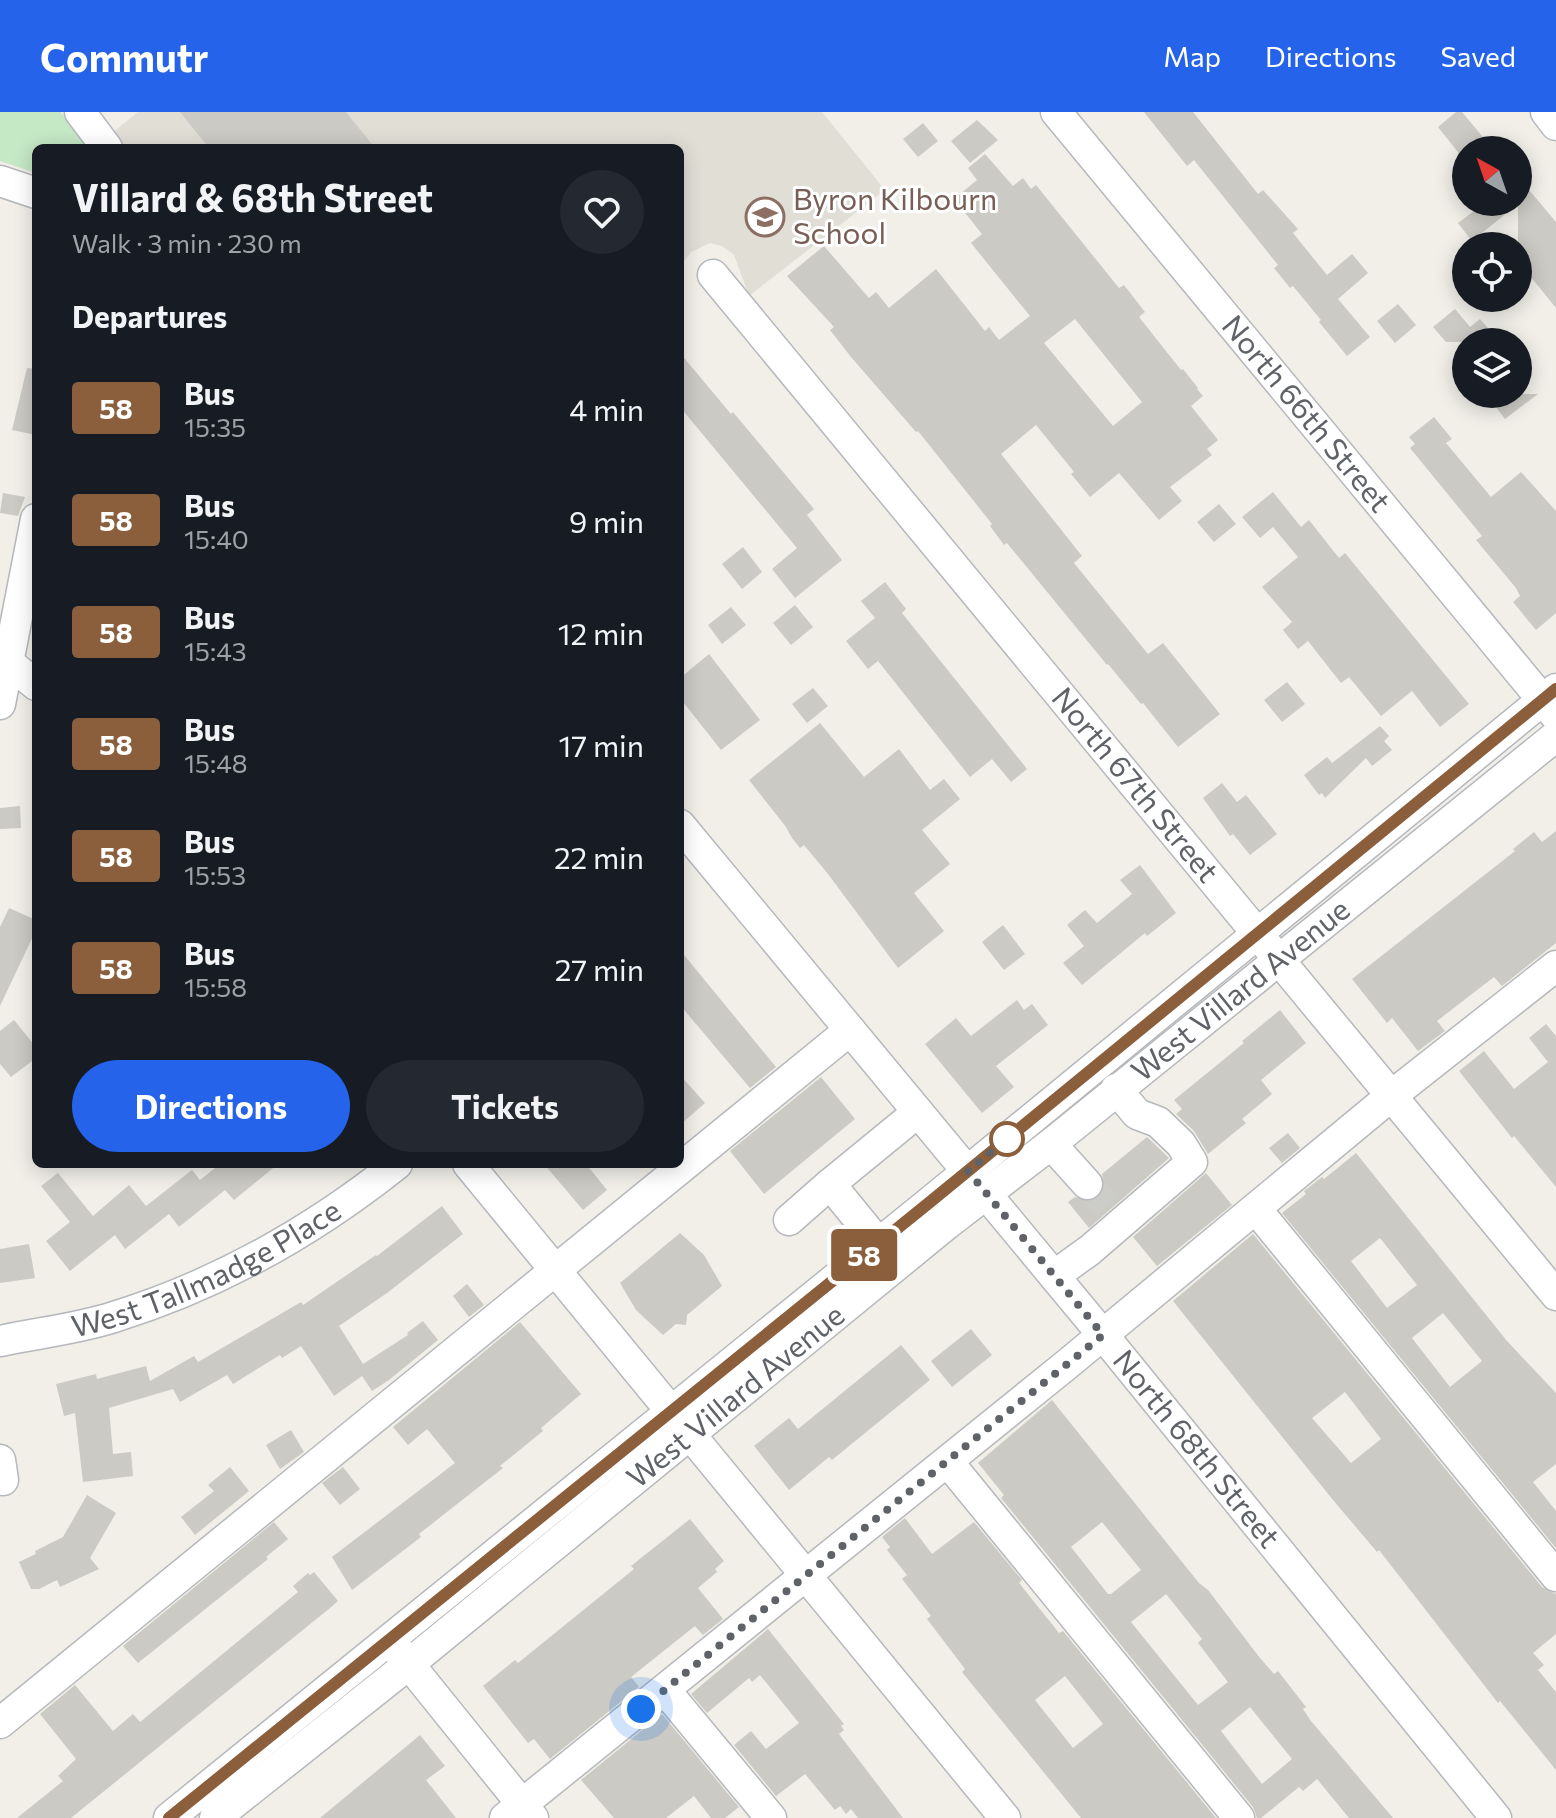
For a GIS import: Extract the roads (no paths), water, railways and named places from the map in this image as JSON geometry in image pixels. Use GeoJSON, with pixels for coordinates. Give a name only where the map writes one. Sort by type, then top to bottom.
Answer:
{"type":"FeatureCollection","features":[{"type":"Feature","properties":{"kind":"street"},"geometry":{"type":"LineString","coordinates":[[80,112],[104,144]]}},
{"type":"Feature","properties":{"kind":"street","name":"North 66th Street"},"geometry":{"type":"LineString","coordinates":[[1056,112],[1552,702]]}},
{"type":"Feature","properties":{"kind":"street"},"geometry":{"type":"LineString","coordinates":[[1546,112],[1556,125]]}},
{"type":"Feature","properties":{"kind":"street"},"geometry":{"type":"LineString","coordinates":[[0,181],[32,192]]}},
{"type":"Feature","properties":{"kind":"street","name":"North 67th Street"},"geometry":{"type":"LineString","coordinates":[[713,275],[1556,1295]]}},
{"type":"Feature","properties":{"kind":"street"},"geometry":{"type":"LineString","coordinates":[[0,704],[4,662],[32,537]]}},
{"type":"Feature","properties":{"kind":"street"},"geometry":{"type":"LineString","coordinates":[[4,662],[32,682]]}},
{"type":"Feature","properties":{"kind":"street","name":"West Villard Avenue"},"geometry":{"type":"LineString","coordinates":[[169,1818],[389,1640],[680,1422],[977,1182],[1257,932],[1552,702]]}},
{"type":"Feature","properties":{"kind":"street","name":"West Villard Avenue"},"geometry":{"type":"LineString","coordinates":[[215,1818],[409,1664],[879,1244],[977,1182],[1051,1144],[1556,736]]}},
{"type":"Feature","properties":{"kind":"street","name":"North 68th Street"},"geometry":{"type":"LineString","coordinates":[[684,830],[1103,1335],[1496,1818]]}},
{"type":"Feature","properties":{"kind":"street"},"geometry":{"type":"LineString","coordinates":[[389,1640],[520,1814],[665,1690],[948,1462],[1391,1096],[1549,983]]}},
{"type":"Feature","properties":{"kind":"street"},"geometry":{"type":"LineString","coordinates":[[688,1147],[850,1030]]}},
{"type":"Feature","properties":{"kind":"street"},"geometry":{"type":"LineString","coordinates":[[1054,1276],[1090,1250],[1116,1218],[1192,1162],[1170,1133],[1158,1122],[1137,1114],[1116,1089]]}},
{"type":"Feature","properties":{"kind":"street"},"geometry":{"type":"LineString","coordinates":[[789,1220],[918,1112]]}},
{"type":"Feature","properties":{"kind":"street"},"geometry":{"type":"LineString","coordinates":[[1051,1144],[1087,1184]]}},
{"type":"Feature","properties":{"kind":"street","name":"West Tallmadge Place"},"geometry":{"type":"LineString","coordinates":[[0,1341],[113,1318],[227,1274],[347,1204],[392,1168]]}},
{"type":"Feature","properties":{"kind":"street"},"geometry":{"type":"LineString","coordinates":[[471,1168],[1005,1818]]}},
{"type":"Feature","properties":{"kind":"street"},"geometry":{"type":"LineString","coordinates":[[0,1723],[556,1271],[666,1168]]}},
{"type":"Feature","properties":{"kind":"street"},"geometry":{"type":"LineString","coordinates":[[830,1184],[879,1244]]}},
{"type":"Feature","properties":{"kind":"street"},"geometry":{"type":"LineString","coordinates":[[1256,1209],[1556,1576]]}},
{"type":"Feature","properties":{"kind":"street"},"geometry":{"type":"LineString","coordinates":[[948,1462],[1239,1818]]}},
{"type":"Feature","properties":{"kind":"street"},"geometry":{"type":"LineString","coordinates":[[665,1690],[771,1818]]}},
{"type":"Feature","properties":{"kind":"tunnel"},"geometry":{"type":"LineString","coordinates":[[1087,1184],[1112,1213]]}},
{"type":"Feature","properties":{"kind":"place","name":"Byron Kilbourn School"},"geometry":{"type":"Point","coordinates":[765,217]}}]}
